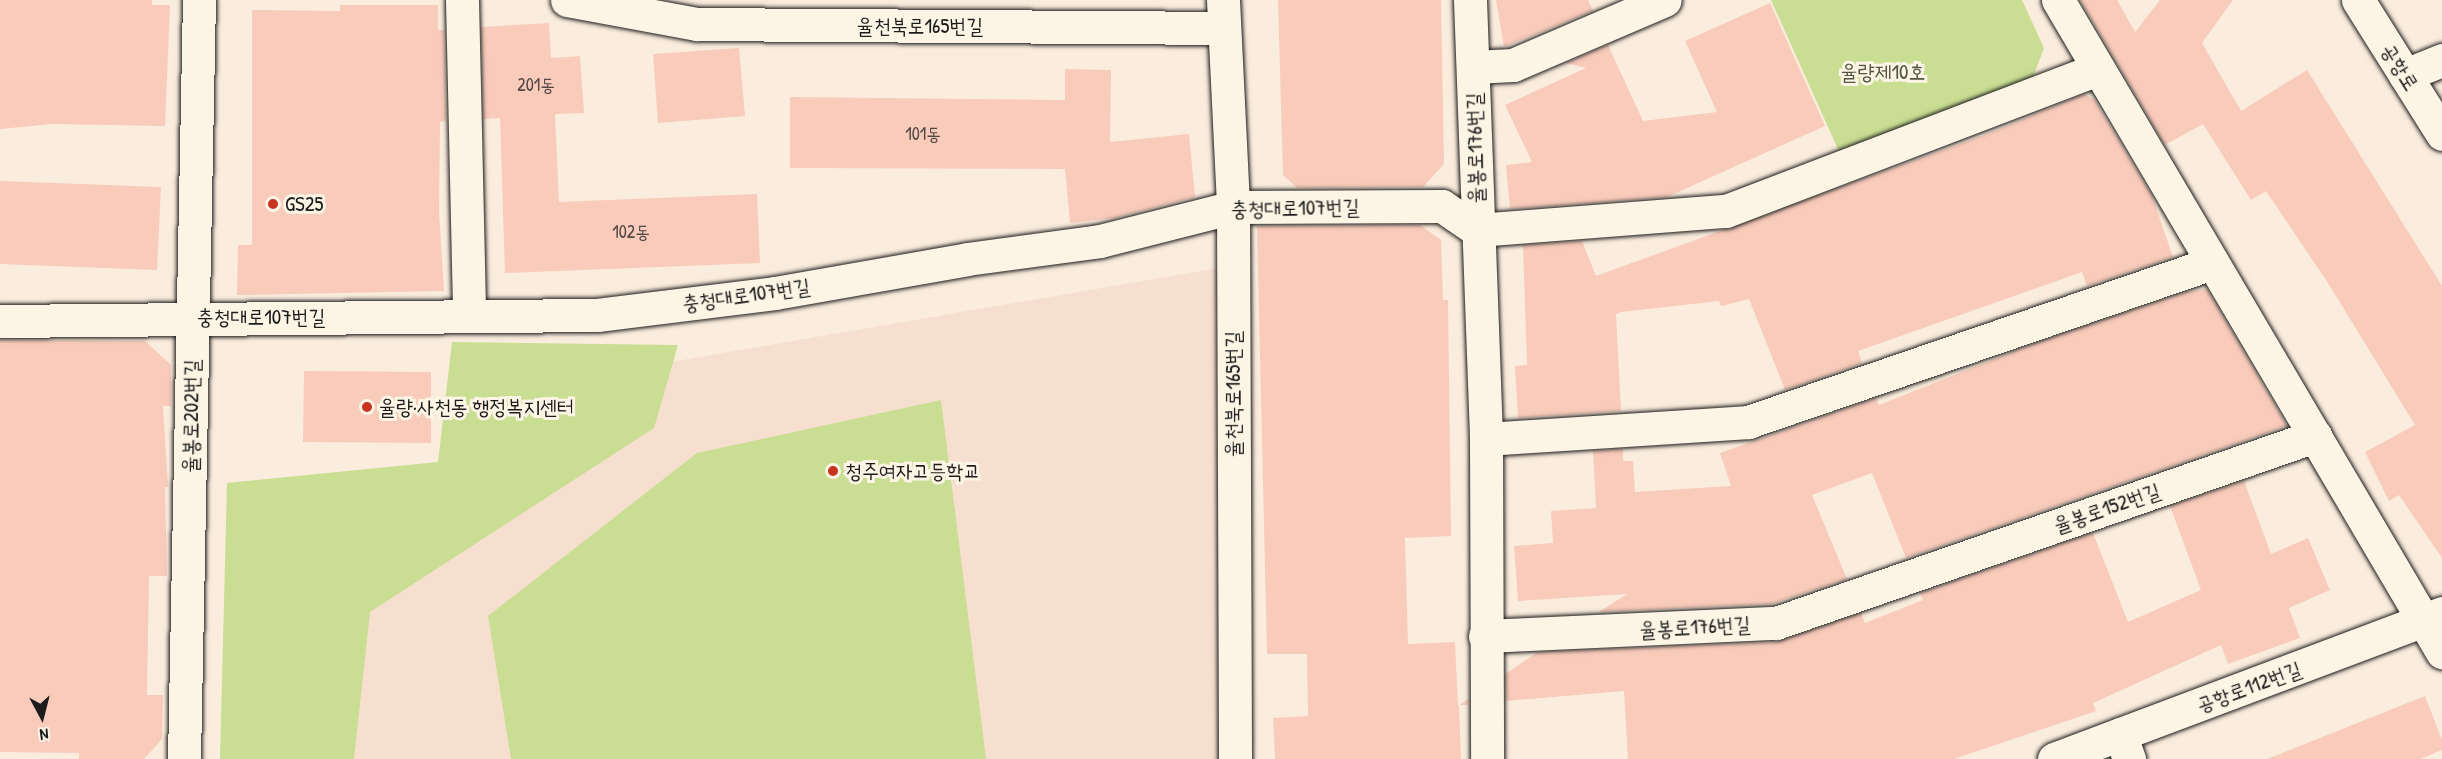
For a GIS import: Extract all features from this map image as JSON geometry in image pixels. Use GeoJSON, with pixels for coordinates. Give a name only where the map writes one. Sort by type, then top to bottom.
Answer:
{"type":"FeatureCollection","features":[{"type":"Feature","properties":{"kind":"street","name":"율봉로202번길"},"geometry":{"type":"LineString","coordinates":[[184,759],[199,0]]}},
{"type":"Feature","properties":{"kind":"street"},"geometry":{"type":"LineString","coordinates":[[462,0],[469,315]]}},
{"type":"Feature","properties":{"kind":"street","name":"율천북로165번길"},"geometry":{"type":"LineString","coordinates":[[567,0],[697,24],[1224,14],[1233,207],[1235,759]]}},
{"type":"Feature","properties":{"kind":"street","name":"율봉로176번길"},"geometry":{"type":"LineString","coordinates":[[1470,0],[1486,439],[1487,759]]}},
{"type":"Feature","properties":{"kind":"street","name":"율봉로176번길"},"geometry":{"type":"LineString","coordinates":[[1473,67],[1513,65],[1665,0]]}},
{"type":"Feature","properties":{"kind":"street"},"geometry":{"type":"LineString","coordinates":[[2058,0],[2315,436],[2433,617],[2442,652]]}},
{"type":"Feature","properties":{"kind":"street","name":"공항로"},"geometry":{"type":"LineString","coordinates":[[2358,0],[2442,134]]}},
{"type":"Feature","properties":{"kind":"street"},"geometry":{"type":"LineString","coordinates":[[2405,75],[2442,60]]}},
{"type":"Feature","properties":{"kind":"street","name":"율봉로176번길"},"geometry":{"type":"LineString","coordinates":[[1477,230],[1726,211],[2098,69]]}},
{"type":"Feature","properties":{"kind":"street","name":"충청대로107번길"},"geometry":{"type":"LineString","coordinates":[[0,321],[194,317],[597,315],[775,293],[967,259],[1100,241],[1233,207],[1442,206],[1477,230]]}},
{"type":"Feature","properties":{"kind":"street"},"geometry":{"type":"LineString","coordinates":[[1486,439],[1748,422],[2213,263]]}},
{"type":"Feature","properties":{"kind":"street","name":"율봉로152번길"},"geometry":{"type":"LineString","coordinates":[[1899,580],[2315,436]]}},
{"type":"Feature","properties":{"kind":"street","name":"율봉로176번길"},"geometry":{"type":"LineString","coordinates":[[1485,636],[1776,623],[1899,580]]}},
{"type":"Feature","properties":{"kind":"street","name":"공항로112번길"},"geometry":{"type":"LineString","coordinates":[[2055,759],[2125,746],[2433,617]]}},
{"type":"Feature","properties":{"kind":"shaded area","name":"청주여자고등학교"},"geometry":{"type":"Polygon","coordinates":[[[1218,268],[1222,759],[260,759],[310,565],[583,377],[1218,268]]]}},
{"type":"Feature","properties":{"kind":"green space","name":"율량제10호"},"geometry":{"type":"Polygon","coordinates":[[[1771,0],[2022,0],[2044,48],[2030,85],[1846,167],[1771,0]]]}},
{"type":"Feature","properties":{"kind":"green space"},"geometry":{"type":"Polygon","coordinates":[[[452,342],[678,345],[654,428],[370,612],[354,759],[220,759],[227,483],[438,462],[452,342]]]}},
{"type":"Feature","properties":{"kind":"green space"},"geometry":{"type":"Polygon","coordinates":[[[941,400],[986,759],[511,759],[488,616],[697,453],[941,400]]]}},
{"type":"Feature","properties":{"kind":"building"},"geometry":{"type":"Polygon","coordinates":[[[0,0],[152,0],[152,5],[170,5],[165,126],[53,124],[0,129],[0,0]]]}},
{"type":"Feature","properties":{"kind":"building"},"geometry":{"type":"Polygon","coordinates":[[[1278,0],[1441,0],[1444,164],[1423,187],[1297,188],[1283,175],[1278,0]]]}},
{"type":"Feature","properties":{"kind":"building"},"geometry":{"type":"Polygon","coordinates":[[[1496,0],[1588,0],[1593,11],[1504,47],[1496,0]]]}},
{"type":"Feature","properties":{"kind":"building"},"geometry":{"type":"Polygon","coordinates":[[[2080,0],[2117,0],[2135,32],[2160,0],[2233,0],[2202,43],[2241,111],[2307,70],[2442,286],[2442,558],[2399,495],[2389,501],[2365,452],[2415,425],[2328,283],[2266,191],[2251,200],[2203,124],[2165,145],[2080,0]]]}},
{"type":"Feature","properties":{"kind":"building"},"geometry":{"type":"Polygon","coordinates":[[[1770,3],[1825,126],[1667,197],[1510,209],[1506,165],[1532,162],[1505,105],[1586,68],[1566,63],[1608,45],[1643,121],[1717,112],[1685,41],[1770,3]]]}},
{"type":"Feature","properties":{"kind":"building"},"geometry":{"type":"Polygon","coordinates":[[[340,5],[438,5],[438,30],[444,30],[446,121],[440,122],[439,211],[444,291],[237,295],[238,245],[252,245],[252,10],[340,11],[340,5]]]}},
{"type":"Feature","properties":{"kind":"building"},"geometry":{"type":"Polygon","coordinates":[[[549,23],[551,58],[580,56],[584,113],[555,114],[559,202],[757,194],[760,263],[505,273],[500,118],[483,119],[481,27],[549,23]]]}},
{"type":"Feature","properties":{"kind":"building"},"geometry":{"type":"Polygon","coordinates":[[[739,48],[745,116],[658,123],[653,54],[739,48]]]}},
{"type":"Feature","properties":{"kind":"building"},"geometry":{"type":"Polygon","coordinates":[[[1065,69],[1111,70],[1110,142],[1189,134],[1195,197],[1114,218],[1070,223],[1065,169],[790,168],[790,97],[1065,100],[1065,69]]]}},
{"type":"Feature","properties":{"kind":"building"},"geometry":{"type":"Polygon","coordinates":[[[2084,94],[2094,99],[2152,196],[2173,257],[2087,286],[2082,272],[1858,351],[1862,363],[1785,390],[1749,299],[1721,306],[1719,301],[1621,312],[1616,314],[1621,411],[1518,418],[1515,366],[1527,365],[1523,245],[1582,241],[1596,276],[1990,133],[2084,94]]]}},
{"type":"Feature","properties":{"kind":"building"},"geometry":{"type":"Polygon","coordinates":[[[0,181],[161,187],[157,270],[0,264],[0,181]]]}},
{"type":"Feature","properties":{"kind":"building"},"geometry":{"type":"Polygon","coordinates":[[[1420,225],[1441,240],[1443,300],[1448,300],[1451,536],[1405,538],[1408,644],[1455,642],[1461,759],[1275,759],[1273,718],[1308,716],[1307,654],[1267,654],[1257,226],[1420,225]]]}},
{"type":"Feature","properties":{"kind":"building"},"geometry":{"type":"Polygon","coordinates":[[[2207,289],[2287,426],[1906,558],[1872,473],[1812,495],[1847,579],[1772,604],[1599,612],[1627,594],[1518,601],[1514,546],[1553,543],[1551,511],[1596,508],[1593,451],[1623,449],[1623,461],[1633,461],[1635,492],[1731,486],[1720,453],[1876,398],[1879,405],[2022,348],[2186,292],[2207,289]]]}},
{"type":"Feature","properties":{"kind":"building"},"geometry":{"type":"Polygon","coordinates":[[[0,340],[145,341],[171,365],[171,406],[163,406],[168,487],[165,487],[167,576],[149,576],[147,695],[163,695],[162,739],[144,759],[79,759],[79,753],[0,752],[0,340]]]}},
{"type":"Feature","properties":{"kind":"building","name":"율량·사천동 행정복지센터"},"geometry":{"type":"Polygon","coordinates":[[[304,371],[431,372],[431,443],[303,442],[304,371]]]}},
{"type":"Feature","properties":{"kind":"building"},"geometry":{"type":"Polygon","coordinates":[[[2244,481],[2271,554],[2308,538],[2330,590],[2289,608],[2300,638],[2228,664],[2221,645],[2093,703],[2096,711],[1954,759],[1628,759],[1624,691],[1506,701],[1505,674],[1538,652],[1777,642],[1861,613],[1865,623],[1923,600],[1920,593],[2093,533],[2128,622],[2201,590],[2170,506],[2244,481]]]}},
{"type":"Feature","properties":{"kind":"building"},"geometry":{"type":"Polygon","coordinates":[[[2425,696],[2442,740],[2442,750],[2420,759],[2267,759],[2425,696]]]}},
{"type":"Feature","properties":{"kind":"building"},"geometry":{"type":"Polygon","coordinates":[[[1468,699],[1468,705],[1459,705],[1468,699]]]}},
{"type":"Feature","properties":{"kind":"place","name":"GS25"},"geometry":{"type":"Point","coordinates":[273,204]}},
{"type":"Feature","properties":{"kind":"place","name":"율량·사천동 행정복지센터"},"geometry":{"type":"Point","coordinates":[367,407]}},
{"type":"Feature","properties":{"kind":"place","name":"청주여자고등학교"},"geometry":{"type":"Point","coordinates":[833,471]}}]}
